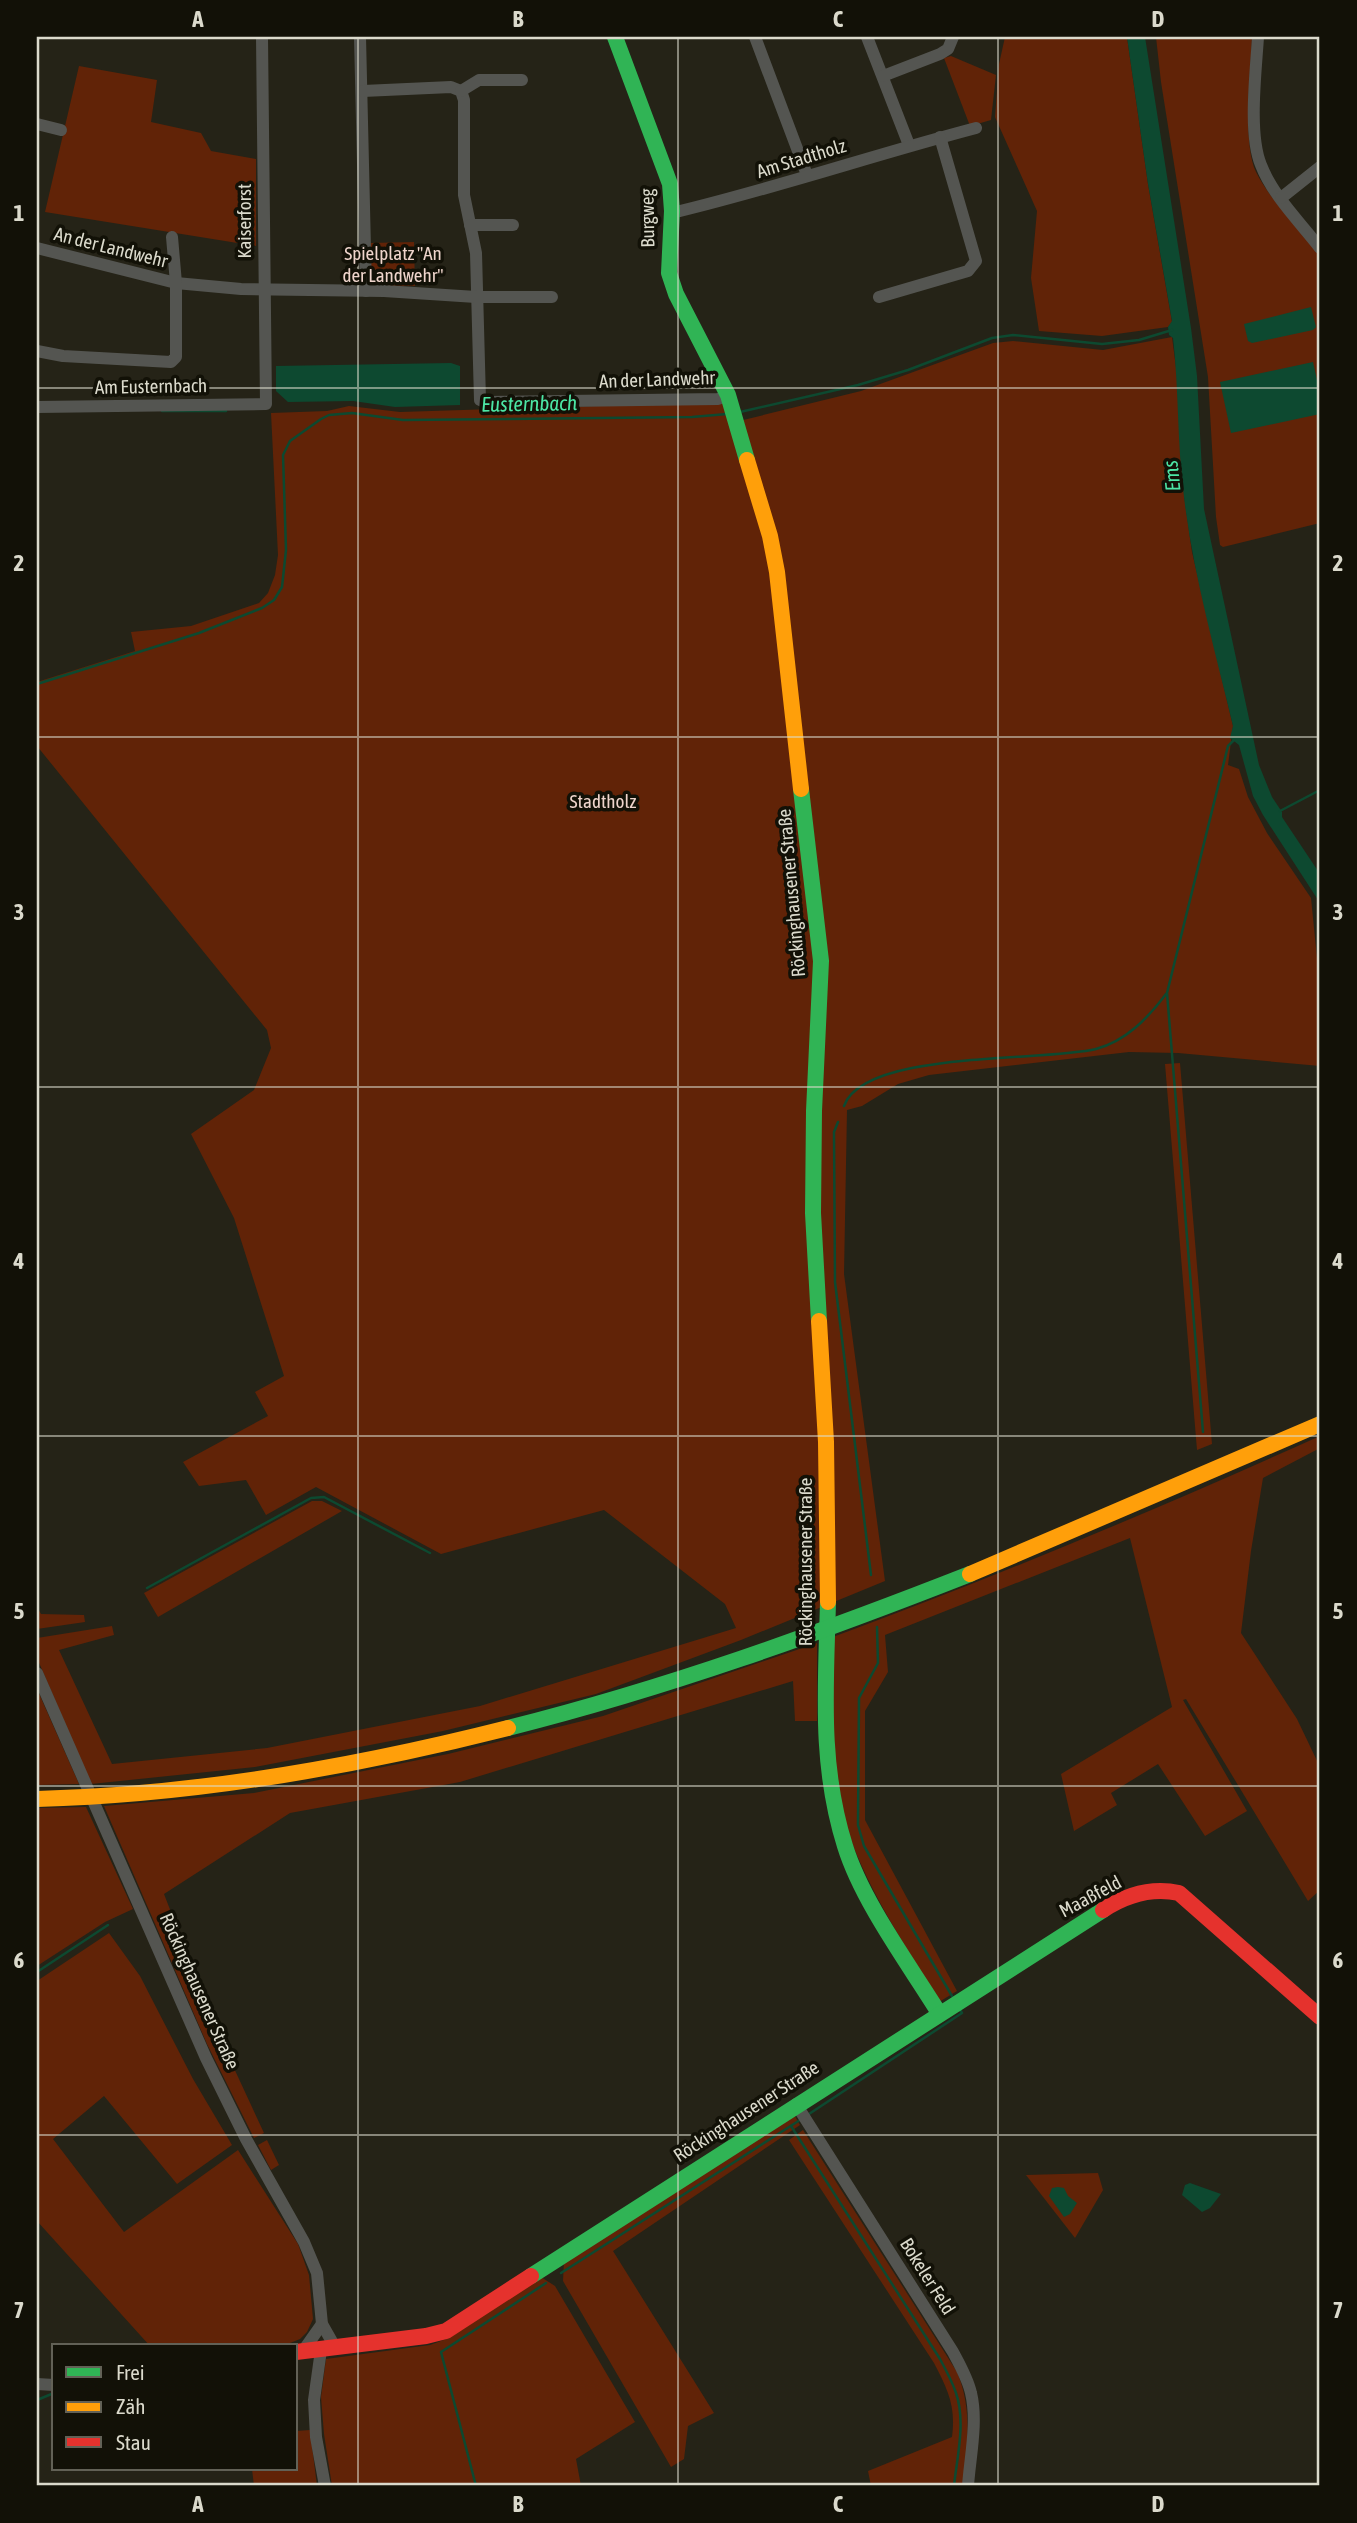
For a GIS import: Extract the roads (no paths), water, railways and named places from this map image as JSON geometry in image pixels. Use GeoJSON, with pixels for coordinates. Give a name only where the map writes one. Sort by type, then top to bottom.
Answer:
{"type":"FeatureCollection","features":[{"type":"Feature","properties":{"kind":"street","name":"Kaiserforst"},"geometry":{"type":"LineString","coordinates":[[262,37],[266,404]]}},
{"type":"Feature","properties":{"kind":"street"},"geometry":{"type":"LineString","coordinates":[[360,37],[366,291]]}},
{"type":"Feature","properties":{"kind":"street","name":"Burgweg"},"geometry":{"type":"LineString","coordinates":[[615,37],[670,184],[672,211],[669,274],[676,294],[729,400]]}},
{"type":"Feature","properties":{"kind":"street"},"geometry":{"type":"LineString","coordinates":[[755,37],[807,175]]}},
{"type":"Feature","properties":{"kind":"street"},"geometry":{"type":"LineString","coordinates":[[867,37],[909,145]]}},
{"type":"Feature","properties":{"kind":"street"},"geometry":{"type":"LineString","coordinates":[[883,76],[940,54],[948,49],[953,37]]}},
{"type":"Feature","properties":{"kind":"street"},"geometry":{"type":"LineString","coordinates":[[1258,37],[1255,142],[1261,164],[1281,198],[1320,248]]}},
{"type":"Feature","properties":{"kind":"street"},"geometry":{"type":"LineString","coordinates":[[461,91],[479,80],[522,80]]}},
{"type":"Feature","properties":{"kind":"street"},"geometry":{"type":"LineString","coordinates":[[363,91],[451,87],[461,91],[464,100],[464,195],[476,253],[476,297]]}},
{"type":"Feature","properties":{"kind":"street"},"geometry":{"type":"LineString","coordinates":[[37,124],[61,130]]}},
{"type":"Feature","properties":{"kind":"street","name":"Am Stadtholz"},"geometry":{"type":"LineString","coordinates":[[672,211],[751,194],[909,145],[976,128]]}},
{"type":"Feature","properties":{"kind":"street"},"geometry":{"type":"LineString","coordinates":[[879,297],[968,271],[976,261],[940,137]]}},
{"type":"Feature","properties":{"kind":"street"},"geometry":{"type":"LineString","coordinates":[[1281,198],[1320,167]]}},
{"type":"Feature","properties":{"kind":"street"},"geometry":{"type":"LineString","coordinates":[[470,225],[513,225]]}},
{"type":"Feature","properties":{"kind":"street","name":"An der Landwehr"},"geometry":{"type":"LineString","coordinates":[[172,237],[176,283]]}},
{"type":"Feature","properties":{"kind":"street","name":"An der Landwehr"},"geometry":{"type":"LineString","coordinates":[[37,248],[176,283],[263,290],[552,297]]}},
{"type":"Feature","properties":{"kind":"street"},"geometry":{"type":"LineString","coordinates":[[37,351],[63,356],[171,362],[176,357],[176,283]]}},
{"type":"Feature","properties":{"kind":"street","name":"An der Landwehr"},"geometry":{"type":"LineString","coordinates":[[476,297],[478,395],[484,402],[729,400]]}},
{"type":"Feature","properties":{"kind":"street","name":"Röckinghausener Straße"},"geometry":{"type":"LineString","coordinates":[[300,2351],[426,2336],[446,2331],[939,2013],[863,1889],[845,1846],[832,1798],[827,1762],[826,1442],[813,1213],[814,1111],[821,961],[819,931],[777,572],[770,536],[729,400]]}},
{"type":"Feature","properties":{"kind":"street","name":"Am Eusternbach"},"geometry":{"type":"LineString","coordinates":[[37,407],[266,404]]}},
{"type":"Feature","properties":{"kind":"street"},"geometry":{"type":"LineString","coordinates":[[37,1798],[82,1798],[251,1782],[446,1744],[601,1705],[679,1681],[863,1616],[1036,1547],[1320,1424]]}},
{"type":"Feature","properties":{"kind":"street","name":"Röckinghausener Straße"},"geometry":{"type":"LineString","coordinates":[[37,1673],[206,2058],[246,2139],[304,2242],[317,2273],[322,2324],[328,2348]]}},
{"type":"Feature","properties":{"kind":"street","name":"Maaßfeld"},"geometry":{"type":"LineString","coordinates":[[939,2013],[1121,1898],[1166,1889],[1190,1900],[1320,2017]]}},
{"type":"Feature","properties":{"kind":"street","name":"Bokeler Feld"},"geometry":{"type":"LineString","coordinates":[[796,2104],[964,2372],[971,2393],[973,2416],[968,2486]]}},
{"type":"Feature","properties":{"kind":"street","name":"Röckinghausener Straße"},"geometry":{"type":"LineString","coordinates":[[300,2351],[322,2324]]}},
{"type":"Feature","properties":{"kind":"street"},"geometry":{"type":"LineString","coordinates":[[326,2486],[316,2437],[314,2400],[328,2348]]}},
{"type":"Feature","properties":{"kind":"waterway","name":"Eusternbach"},"geometry":{"type":"LineString","coordinates":[[740,412],[858,385],[908,370],[992,338],[1013,335],[1102,344],[1139,340],[1172,330]]}},
{"type":"Feature","properties":{"kind":"waterway"},"geometry":{"type":"LineString","coordinates":[[162,411],[226,411]]}},
{"type":"Feature","properties":{"kind":"waterway","name":"Eusternbach"},"geometry":{"type":"LineString","coordinates":[[37,684],[199,633],[262,608],[274,600],[282,587],[286,550],[283,455],[290,441],[329,415],[352,413],[403,420],[692,417],[727,414]]}},
{"type":"Feature","properties":{"kind":"waterway"},"geometry":{"type":"LineString","coordinates":[[1203,1432],[1167,993],[1228,746],[1234,740]]}},
{"type":"Feature","properties":{"kind":"waterway"},"geometry":{"type":"LineString","coordinates":[[1280,811],[1320,790]]}},
{"type":"Feature","properties":{"kind":"waterway"},"geometry":{"type":"LineString","coordinates":[[844,1106],[858,1088],[884,1075],[919,1067],[1096,1049],[1136,1028],[1166,994]]}},
{"type":"Feature","properties":{"kind":"waterway"},"geometry":{"type":"LineString","coordinates":[[838,1122],[834,1132],[835,1282],[871,1575]]}},
{"type":"Feature","properties":{"kind":"waterway"},"geometry":{"type":"LineString","coordinates":[[147,1588],[311,1498],[324,1497],[430,1553]]}},
{"type":"Feature","properties":{"kind":"waterway"},"geometry":{"type":"LineString","coordinates":[[877,1627],[878,1663],[859,1698],[858,1825],[864,1846],[952,1996]]}},
{"type":"Feature","properties":{"kind":"waterway"},"geometry":{"type":"LineString","coordinates":[[37,1972],[108,1925]]}},
{"type":"Feature","properties":{"kind":"waterway"},"geometry":{"type":"LineString","coordinates":[[809,2114],[962,2013],[959,2008]]}},
{"type":"Feature","properties":{"kind":"waterway"},"geometry":{"type":"LineString","coordinates":[[561,2273],[800,2120]]}},
{"type":"Feature","properties":{"kind":"waterway"},"geometry":{"type":"LineString","coordinates":[[791,2126],[951,2380],[960,2416],[954,2486]]}},
{"type":"Feature","properties":{"kind":"waterway"},"geometry":{"type":"LineString","coordinates":[[476,2486],[441,2352],[546,2283]]}},
{"type":"Feature","properties":{"kind":"waterway"},"geometry":{"type":"LineString","coordinates":[[37,2400],[52,2394]]}},
{"type":"Feature","properties":{"kind":"park label","name":"Spielplatz \"An der Landwehr\""},"geometry":{"type":"Point","coordinates":[393,264]}},
{"type":"Feature","properties":{"kind":"park label","name":"Stadtholz"},"geometry":{"type":"Point","coordinates":[603,801]}},
{"type":"Feature","properties":{"kind":"water label","name":"Ems"},"geometry":{"type":"Point","coordinates":[1171,476]}}]}
